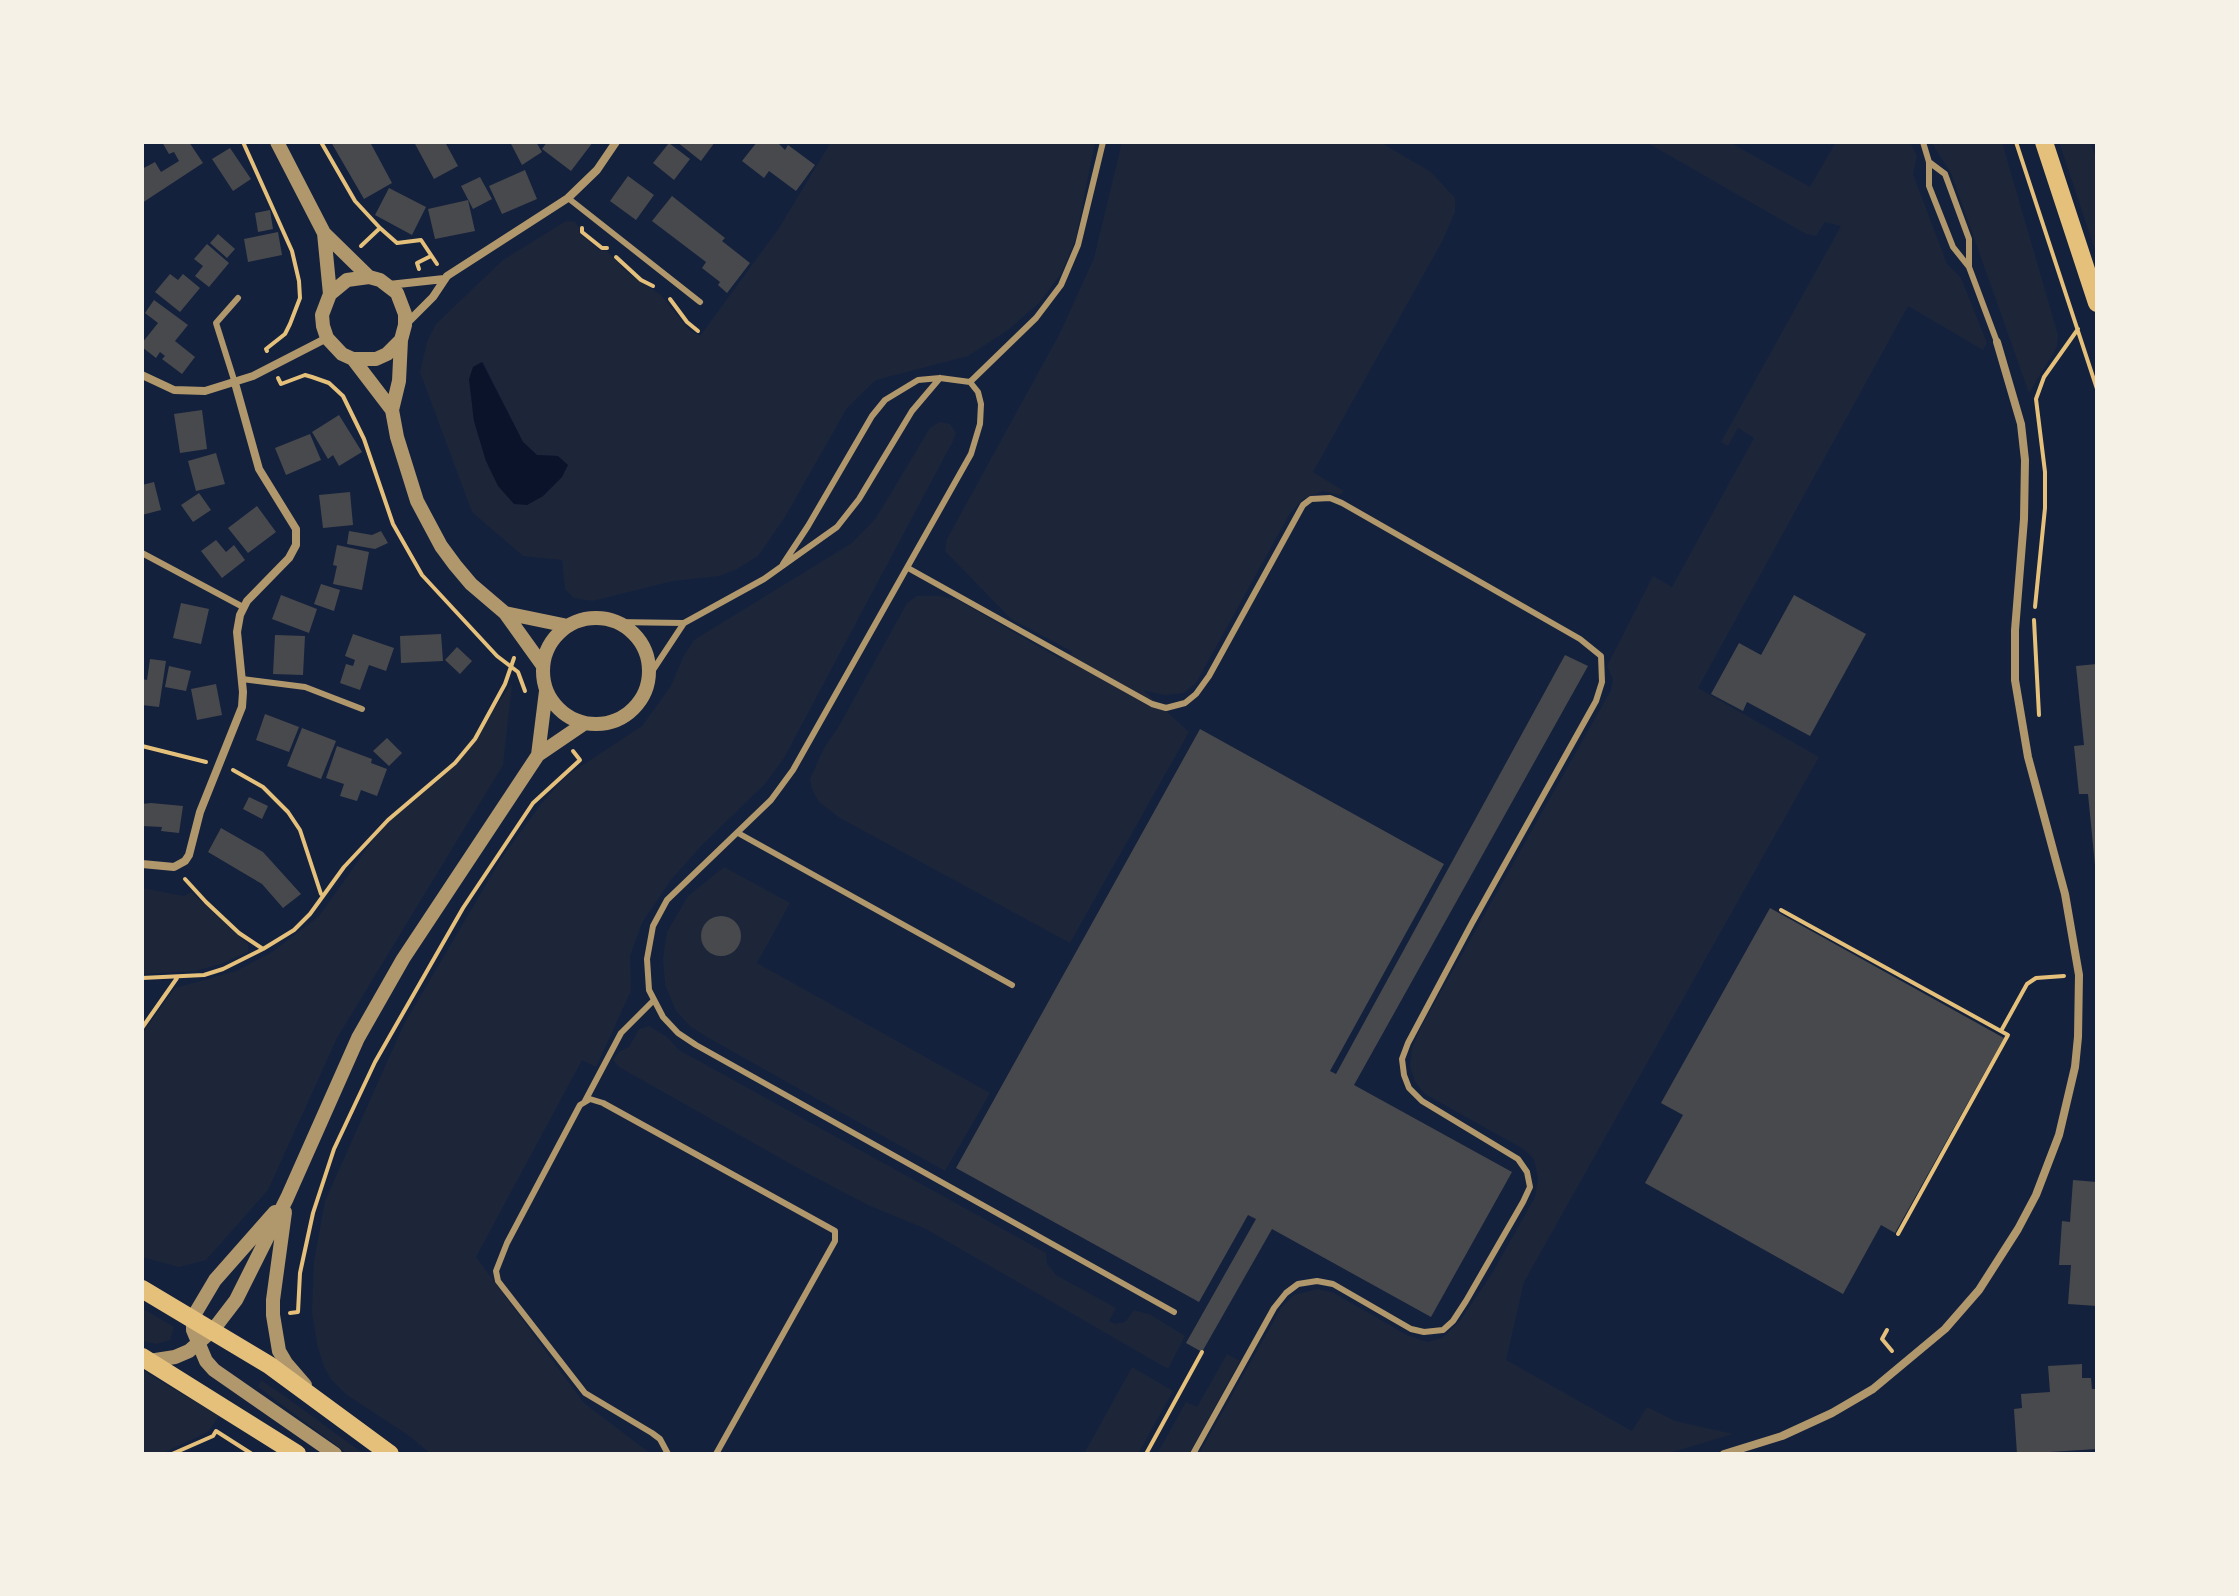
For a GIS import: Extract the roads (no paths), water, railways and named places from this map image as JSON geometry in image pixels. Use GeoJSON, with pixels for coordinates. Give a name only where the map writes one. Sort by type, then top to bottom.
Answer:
{"type":"FeatureCollection","features":[{"type":"Feature","properties":{"kind":"main road"},"geometry":{"type":"LineString","coordinates":[[2044,142],[2097,303]]}},
{"type":"Feature","properties":{"kind":"main road"},"geometry":{"type":"LineString","coordinates":[[142,1289],[213,1330],[315,1398],[390,1454]]}},
{"type":"Feature","properties":{"kind":"main road"},"geometry":{"type":"LineString","coordinates":[[146,1359],[297,1454]]}},
{"type":"Feature","properties":{"kind":"street"},"geometry":{"type":"LineString","coordinates":[[277,142],[324,233],[369,277],[389,285],[446,278]]}},
{"type":"Feature","properties":{"kind":"street"},"geometry":{"type":"LineString","coordinates":[[405,325],[433,297],[446,278],[568,198],[597,170],[616,142]]}},
{"type":"Feature","properties":{"kind":"street"},"geometry":{"type":"LineString","coordinates":[[324,233],[330,294],[322,315],[327,338],[342,354],[353,359],[376,359],[387,354],[401,340]]}},
{"type":"Feature","properties":{"kind":"street"},"geometry":{"type":"LineString","coordinates":[[330,294],[347,280],[369,277]]}},
{"type":"Feature","properties":{"kind":"street"},"geometry":{"type":"LineString","coordinates":[[389,285],[403,303],[405,325],[392,410],[417,501],[428,525],[455,565],[471,584],[505,613],[543,666]]}},
{"type":"Feature","properties":{"kind":"street"},"geometry":{"type":"LineString","coordinates":[[142,375],[166,388],[183,392],[205,391],[235,383],[327,338]]}},
{"type":"Feature","properties":{"kind":"street"},"geometry":{"type":"LineString","coordinates":[[1724,1454],[1760,1444],[1809,1424],[1873,1389],[1904,1366],[1963,1311],[2012,1239],[2036,1195],[2059,1135],[2075,1067],[2079,975],[2065,894],[2028,757],[2015,680],[2025,460],[2021,424],[1997,342]]}},
{"type":"Feature","properties":{"kind":"street"},"geometry":{"type":"LineString","coordinates":[[353,359],[392,410]]}},
{"type":"Feature","properties":{"kind":"street"},"geometry":{"type":"LineString","coordinates":[[142,864],[174,867],[189,855],[200,812],[242,707],[237,632],[243,607],[294,551],[297,534],[259,469],[235,383]]}},
{"type":"Feature","properties":{"kind":"street"},"geometry":{"type":"LineString","coordinates":[[505,613],[568,626]]}},
{"type":"Feature","properties":{"kind":"street"},"geometry":{"type":"LineString","coordinates":[[538,755],[546,691],[543,666],[547,650],[556,636],[568,626],[583,620],[599,619],[615,622],[630,631],[641,643],[649,676],[645,691],[628,714],[615,721],[585,723],[569,717],[556,706],[546,691]]}},
{"type":"Feature","properties":{"kind":"street"},"geometry":{"type":"LineString","coordinates":[[146,1359],[175,1357],[198,1344],[236,1300],[287,1198],[341,1074],[371,1014],[415,939],[538,755],[585,723]]}},
{"type":"Feature","properties":{"kind":"street"},"geometry":{"type":"LineString","coordinates":[[287,1198],[234,1255],[208,1290],[193,1317],[193,1330],[214,1370],[335,1454]]}},
{"type":"Feature","properties":{"kind":"street"},"geometry":{"type":"LineString","coordinates":[[287,1198],[273,1300],[276,1334],[286,1363],[315,1398]]}},
{"type":"Feature","properties":{"kind":"lane"},"geometry":{"type":"LineString","coordinates":[[970,382],[1036,318],[1061,285],[1078,245],[1103,142]]}},
{"type":"Feature","properties":{"kind":"lane"},"geometry":{"type":"LineString","coordinates":[[1923,142],[1929,162],[1929,186],[1953,247],[1969,267],[1997,342]]}},
{"type":"Feature","properties":{"kind":"lane"},"geometry":{"type":"LineString","coordinates":[[1929,162],[1945,174],[1969,239],[1969,267]]}},
{"type":"Feature","properties":{"kind":"lane"},"geometry":{"type":"LineString","coordinates":[[568,198],[700,302]]}},
{"type":"Feature","properties":{"kind":"lane"},"geometry":{"type":"LineString","coordinates":[[235,383],[216,323],[238,298]]}},
{"type":"Feature","properties":{"kind":"lane"},"geometry":{"type":"LineString","coordinates":[[649,676],[684,623],[764,579],[844,520],[912,411],[940,378]]}},
{"type":"Feature","properties":{"kind":"lane"},"geometry":{"type":"LineString","coordinates":[[783,564],[802,538],[879,407],[910,383],[940,378],[970,382],[978,392],[981,404],[980,424],[971,454],[793,770],[771,800],[667,900],[653,926],[647,959],[649,990],[654,1000],[663,1017],[678,1033],[696,1045],[1174,1312]]}},
{"type":"Feature","properties":{"kind":"lane"},"geometry":{"type":"LineString","coordinates":[[908,568],[1152,704],[1166,708],[1185,703],[1209,676],[1303,505],[1311,499],[1330,498],[1580,639],[1601,656],[1602,682],[1596,701],[1472,923],[1402,1059],[1409,1088],[1422,1101],[1518,1159],[1527,1172],[1530,1187],[1523,1202],[1466,1301],[1443,1330],[1424,1332],[1411,1329],[1333,1284],[1317,1281],[1298,1284],[1286,1293],[1274,1308],[1193,1454]]}},
{"type":"Feature","properties":{"kind":"lane"},"geometry":{"type":"LineString","coordinates":[[142,553],[243,607]]}},
{"type":"Feature","properties":{"kind":"lane"},"geometry":{"type":"LineString","coordinates":[[615,622],[684,623]]}},
{"type":"Feature","properties":{"kind":"lane"},"geometry":{"type":"LineString","coordinates":[[242,679],[305,687],[362,709]]}},
{"type":"Feature","properties":{"kind":"lane"},"geometry":{"type":"LineString","coordinates":[[738,833],[1012,985]]}},
{"type":"Feature","properties":{"kind":"lane"},"geometry":{"type":"LineString","coordinates":[[585,1102],[621,1033],[654,1000]]}},
{"type":"Feature","properties":{"kind":"lane"},"geometry":{"type":"LineString","coordinates":[[668,1454],[660,1439],[652,1433],[585,1393],[498,1281],[496,1271],[507,1243],[580,1105],[590,1099],[603,1103],[835,1231],[835,1241],[716,1454]]}}]}
